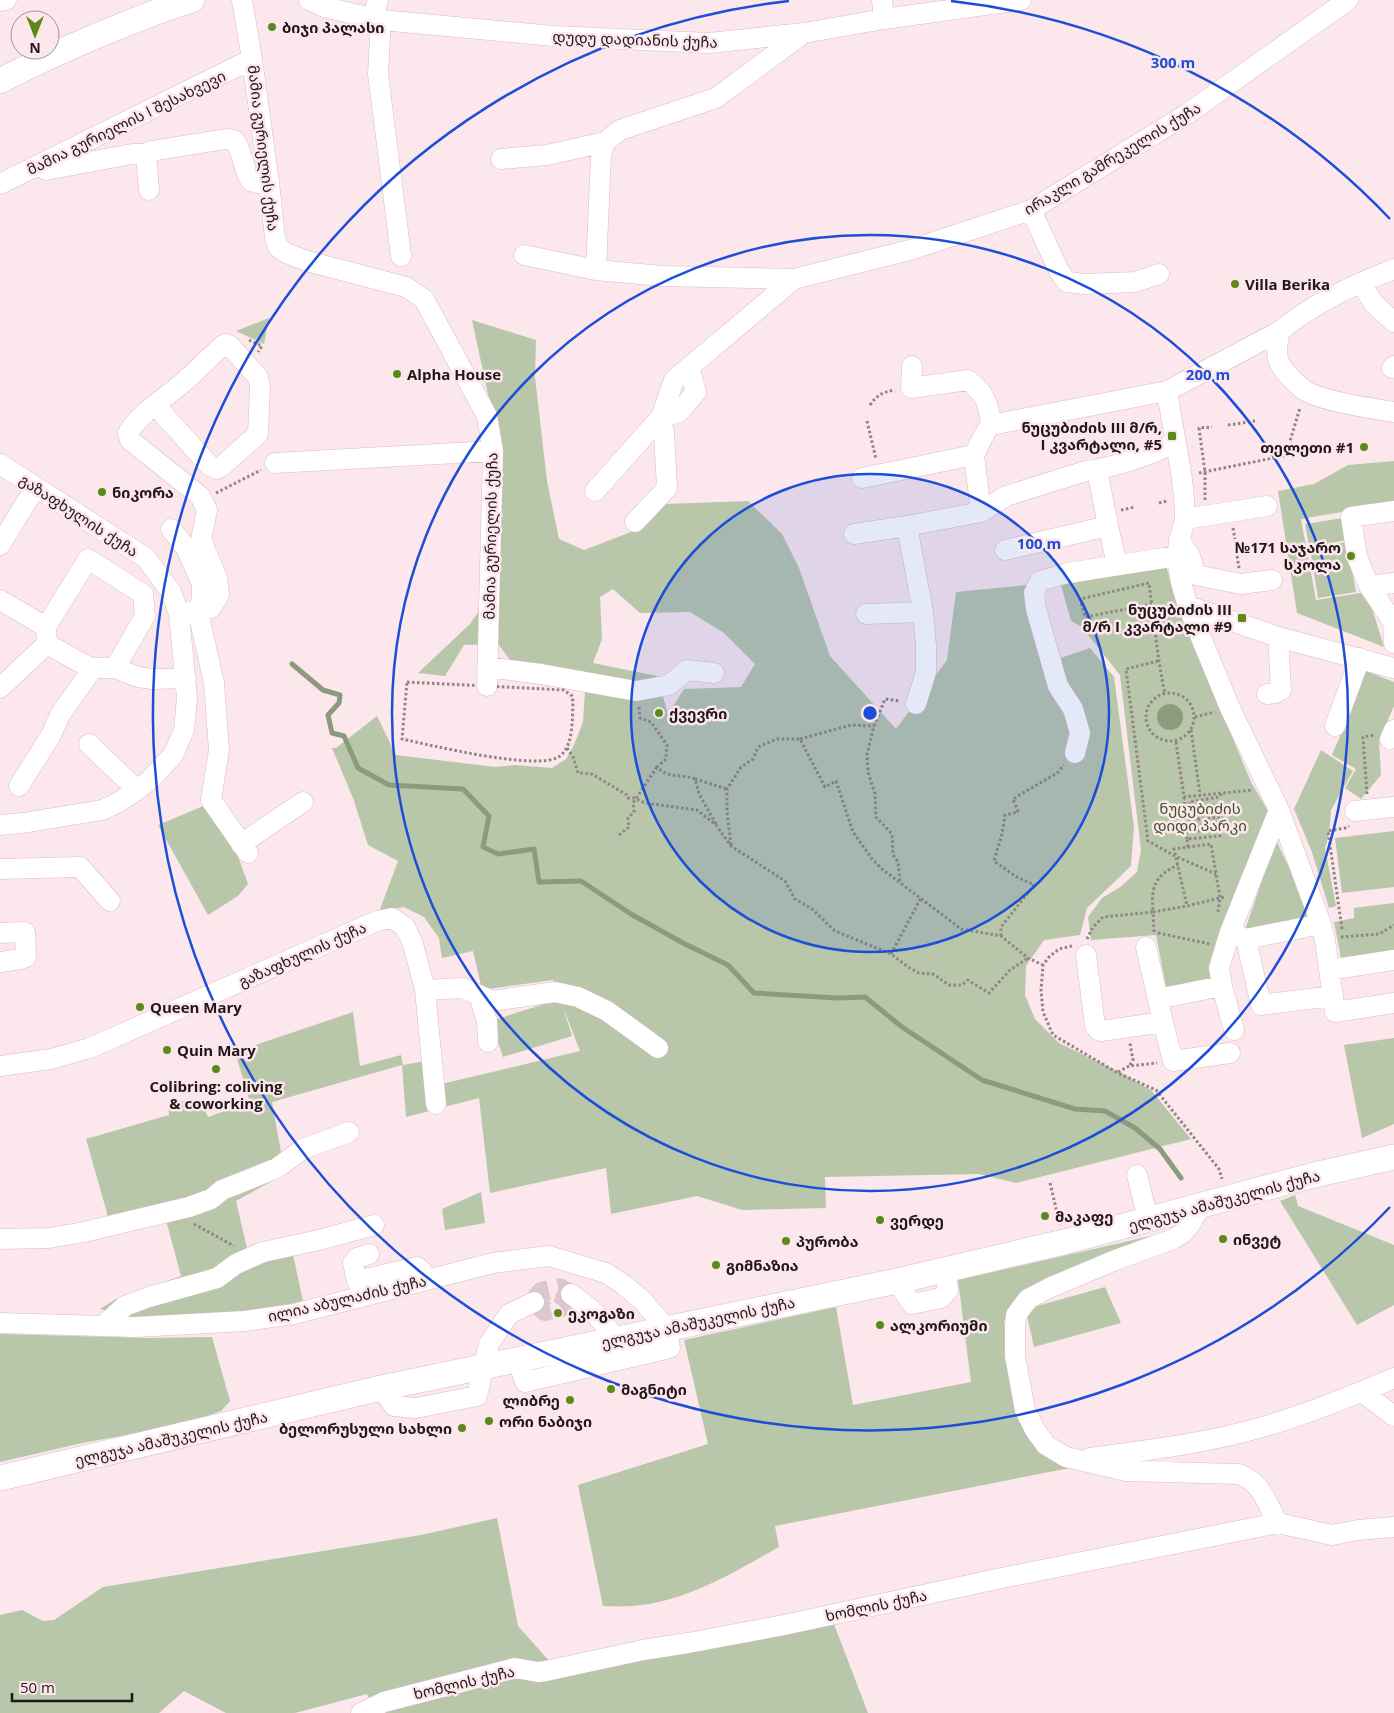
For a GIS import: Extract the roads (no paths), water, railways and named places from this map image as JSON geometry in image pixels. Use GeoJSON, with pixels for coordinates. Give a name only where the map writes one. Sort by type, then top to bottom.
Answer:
{"type":"FeatureCollection","features":[{"type":"Feature","properties":{"kind":"main road"},"geometry":{"type":"LineString","coordinates":[[0,81],[40,60],[90,38],[154,12],[192,0]]}},
{"type":"Feature","properties":{"kind":"main road","name":"ელგუჯა ამაშუკელის ქუჩა"},"geometry":{"type":"LineString","coordinates":[[0,1478],[381,1388],[945,1270],[1200,1207],[1314,1175],[1394,1157]]}},
{"type":"Feature","properties":{"kind":"street"},"geometry":{"type":"LineString","coordinates":[[0,1],[6,0]]}},
{"type":"Feature","properties":{"kind":"street","name":"მამია გურიელის ქუჩა"},"geometry":{"type":"LineString","coordinates":[[242,0],[252,59],[275,238],[278,247],[286,253],[307,260],[406,286],[424,299],[487,416],[493,450],[487,677],[541,674],[636,691],[669,685],[687,670],[714,673]]}},
{"type":"Feature","properties":{"kind":"street","name":"დუდუ დადიანის ქუჩა"},"geometry":{"type":"LineString","coordinates":[[310,0],[324,7],[377,20],[553,36],[709,44],[804,33],[883,10],[1021,0]]}},
{"type":"Feature","properties":{"kind":"street"},"geometry":{"type":"LineString","coordinates":[[378,0],[378,74],[402,256]]}},
{"type":"Feature","properties":{"kind":"street","name":"ირაკლი გამრეკელის ქუჩა"},"geometry":{"type":"LineString","coordinates":[[524,256],[596,270],[662,276],[794,279],[910,250],[1030,210],[1187,114],[1348,0]]}},
{"type":"Feature","properties":{"kind":"street"},"geometry":{"type":"LineString","coordinates":[[502,159],[547,155],[605,142],[620,130],[716,98],[804,33]]}},
{"type":"Feature","properties":{"kind":"street","name":"მამია გურიელის I შესახვევი"},"geometry":{"type":"LineString","coordinates":[[7,181],[252,59]]}},
{"type":"Feature","properties":{"kind":"street"},"geometry":{"type":"LineString","coordinates":[[7,181],[78,163],[132,154],[146,154],[151,151],[226,139],[234,140],[239,147],[247,176],[251,182],[269,182]]}},
{"type":"Feature","properties":{"kind":"street"},"geometry":{"type":"LineString","coordinates":[[596,270],[601,156],[605,142]]}},
{"type":"Feature","properties":{"kind":"street"},"geometry":{"type":"LineString","coordinates":[[146,154],[149,190]]}},
{"type":"Feature","properties":{"kind":"street"},"geometry":{"type":"LineString","coordinates":[[1030,210],[1066,282],[1084,284],[1135,282],[1158,274]]}},
{"type":"Feature","properties":{"kind":"street"},"geometry":{"type":"LineString","coordinates":[[981,512],[974,455],[984,433],[991,424],[1166,391],[1280,331],[1294,319],[1362,282],[1392,274]]}},
{"type":"Feature","properties":{"kind":"street","name":"ირაკლი გამრეკელის ქუჩა"},"geometry":{"type":"LineString","coordinates":[[595,491],[661,416],[674,380],[794,279]]}},
{"type":"Feature","properties":{"kind":"street"},"geometry":{"type":"LineString","coordinates":[[1362,282],[1374,304],[1394,322]]}},
{"type":"Feature","properties":{"kind":"street"},"geometry":{"type":"LineString","coordinates":[[1280,331],[1277,357],[1282,368],[1305,390],[1324,398],[1394,412]]}},
{"type":"Feature","properties":{"kind":"street"},"geometry":{"type":"LineString","coordinates":[[155,405],[210,466],[217,468],[222,466],[258,434],[260,386],[258,377],[226,344],[155,405],[128,433],[130,440],[200,496],[207,510],[201,540],[217,578],[219,595],[212,608],[188,613]]}},
{"type":"Feature","properties":{"kind":"street"},"geometry":{"type":"LineString","coordinates":[[912,366],[911,388],[968,380],[977,387],[989,407],[991,424]]}},
{"type":"Feature","properties":{"kind":"street"},"geometry":{"type":"LineString","coordinates":[[1166,391],[1181,477],[1185,520],[1178,548],[1179,576],[1188,606],[1230,708],[1279,810],[1329,946],[1332,996],[1335,1012],[1394,1003]]}},
{"type":"Feature","properties":{"kind":"street"},"geometry":{"type":"LineString","coordinates":[[635,522],[667,488],[664,433],[661,416]]}},
{"type":"Feature","properties":{"kind":"street"},"geometry":{"type":"LineString","coordinates":[[854,534],[981,512],[1006,496],[1086,471],[1155,453],[1175,443]]}},
{"type":"Feature","properties":{"kind":"street"},"geometry":{"type":"LineString","coordinates":[[275,463],[493,450]]}},
{"type":"Feature","properties":{"kind":"street"},"geometry":{"type":"LineString","coordinates":[[871,476],[974,455]]}},
{"type":"Feature","properties":{"kind":"street","name":"გაზაფხულის ქუჩა"},"geometry":{"type":"LineString","coordinates":[[0,464],[146,558],[188,613],[184,730],[173,755],[163,767],[152,779],[119,802],[102,810],[0,825]]}},
{"type":"Feature","properties":{"kind":"street"},"geometry":{"type":"LineString","coordinates":[[1097,469],[1117,564]]}},
{"type":"Feature","properties":{"kind":"street"},"geometry":{"type":"LineString","coordinates":[[0,546],[35,488]]}},
{"type":"Feature","properties":{"kind":"street"},"geometry":{"type":"LineString","coordinates":[[1185,520],[1267,506]]}},
{"type":"Feature","properties":{"kind":"street"},"geometry":{"type":"LineString","coordinates":[[1394,511],[1351,517],[1357,557],[1369,586],[1393,622],[1394,643]]}},
{"type":"Feature","properties":{"kind":"street"},"geometry":{"type":"LineString","coordinates":[[907,526],[923,612],[926,646],[926,672],[916,704]]}},
{"type":"Feature","properties":{"kind":"street"},"geometry":{"type":"LineString","coordinates":[[1005,550],[1108,526]]}},
{"type":"Feature","properties":{"kind":"street"},"geometry":{"type":"LineString","coordinates":[[171,529],[186,548],[202,584],[202,599],[188,613]]}},
{"type":"Feature","properties":{"kind":"street"},"geometry":{"type":"LineString","coordinates":[[1075,753],[1080,732],[1073,709],[1058,686],[1036,609],[1034,593],[1040,581],[1178,548],[1190,556],[1196,575],[1241,584],[1272,580]]}},
{"type":"Feature","properties":{"kind":"street"},"geometry":{"type":"LineString","coordinates":[[0,688],[47,636],[88,559],[143,594],[145,616],[116,668]]}},
{"type":"Feature","properties":{"kind":"street"},"geometry":{"type":"LineString","coordinates":[[1369,586],[1394,583]]}},
{"type":"Feature","properties":{"kind":"street"},"geometry":{"type":"LineString","coordinates":[[0,600],[85,665],[93,668],[116,668],[138,677],[152,680],[186,678]]}},
{"type":"Feature","properties":{"kind":"street"},"geometry":{"type":"LineString","coordinates":[[1188,606],[1278,637],[1360,658],[1393,664]]}},
{"type":"Feature","properties":{"kind":"street"},"geometry":{"type":"LineString","coordinates":[[866,614],[923,612]]}},
{"type":"Feature","properties":{"kind":"street"},"geometry":{"type":"LineString","coordinates":[[188,613],[208,648],[217,707],[219,750],[211,800],[245,849],[303,802]]}},
{"type":"Feature","properties":{"kind":"street"},"geometry":{"type":"LineString","coordinates":[[1267,694],[1281,690],[1278,637]]}},
{"type":"Feature","properties":{"kind":"street"},"geometry":{"type":"LineString","coordinates":[[1335,726],[1360,658]]}},
{"type":"Feature","properties":{"kind":"street"},"geometry":{"type":"LineString","coordinates":[[19,786],[52,736],[60,715],[93,668]]}},
{"type":"Feature","properties":{"kind":"street"},"geometry":{"type":"LineString","coordinates":[[90,744],[136,790]]}},
{"type":"Feature","properties":{"kind":"street"},"geometry":{"type":"LineString","coordinates":[[1362,810],[1394,807]]}},
{"type":"Feature","properties":{"kind":"street"},"geometry":{"type":"LineString","coordinates":[[1234,1030],[1219,968],[1233,941],[1245,892],[1279,810]]}},
{"type":"Feature","properties":{"kind":"street"},"geometry":{"type":"LineString","coordinates":[[0,869],[80,867],[110,901]]}},
{"type":"Feature","properties":{"kind":"street","name":"გაზაფხულის ქუჩა"},"geometry":{"type":"LineString","coordinates":[[0,1066],[51,1059],[90,1048],[377,921],[392,918],[405,927],[413,944],[424,990],[436,1104]]}},
{"type":"Feature","properties":{"kind":"street"},"geometry":{"type":"LineString","coordinates":[[0,933],[25,932],[27,950],[26,956],[21,959],[0,962]]}},
{"type":"Feature","properties":{"kind":"street"},"geometry":{"type":"LineString","coordinates":[[1233,941],[1329,946],[1394,960]]}},
{"type":"Feature","properties":{"kind":"street"},"geometry":{"type":"LineString","coordinates":[[1233,941],[1261,1004],[1332,996]]}},
{"type":"Feature","properties":{"kind":"street"},"geometry":{"type":"LineString","coordinates":[[1146,947],[1173,1060],[1230,1053]]}},
{"type":"Feature","properties":{"kind":"street"},"geometry":{"type":"LineString","coordinates":[[1086,951],[1096,1028],[1100,1031],[1163,1022]]}},
{"type":"Feature","properties":{"kind":"street"},"geometry":{"type":"LineString","coordinates":[[1158,999],[1222,986]]}},
{"type":"Feature","properties":{"kind":"street"},"geometry":{"type":"LineString","coordinates":[[424,990],[463,988],[492,1001],[555,992],[578,997],[607,1011],[658,1048]]}},
{"type":"Feature","properties":{"kind":"street"},"geometry":{"type":"LineString","coordinates":[[479,996],[486,1021],[488,1042]]}},
{"type":"Feature","properties":{"kind":"street"},"geometry":{"type":"LineString","coordinates":[[0,1239],[49,1238],[84,1232],[180,1209],[211,1199],[222,1190],[278,1168],[303,1149],[349,1132]]}},
{"type":"Feature","properties":{"kind":"street"},"geometry":{"type":"LineString","coordinates":[[1137,1175],[1148,1220]]}},
{"type":"Feature","properties":{"kind":"street"},"geometry":{"type":"LineString","coordinates":[[1200,1207],[1183,1233],[1174,1239],[1113,1261],[1028,1298],[1016,1315],[1015,1326],[1015,1356],[1025,1410],[1035,1430],[1046,1445],[1066,1457],[1126,1471],[1239,1474],[1250,1478],[1262,1491],[1278,1523]]}},
{"type":"Feature","properties":{"kind":"street"},"geometry":{"type":"LineString","coordinates":[[103,1326],[125,1306],[217,1278],[236,1264],[263,1252],[319,1240],[374,1225]]}},
{"type":"Feature","properties":{"kind":"street"},"geometry":{"type":"LineString","coordinates":[[370,1254],[357,1258],[353,1264],[357,1281],[417,1268],[422,1272],[426,1280]]}},
{"type":"Feature","properties":{"kind":"street","name":"ილია აბულაძის ქუჩა"},"geometry":{"type":"LineString","coordinates":[[0,1323],[136,1327],[245,1321],[294,1314],[493,1264],[549,1256],[606,1272],[642,1300],[667,1329]]}},
{"type":"Feature","properties":{"kind":"street"},"geometry":{"type":"LineString","coordinates":[[571,1294],[593,1311],[616,1340]]}},
{"type":"Feature","properties":{"kind":"street"},"geometry":{"type":"LineString","coordinates":[[483,1368],[488,1344],[509,1314],[534,1302]]}},
{"type":"Feature","properties":{"kind":"street"},"geometry":{"type":"LineString","coordinates":[[518,1360],[525,1382],[670,1348],[667,1329]]}},
{"type":"Feature","properties":{"kind":"street"},"geometry":{"type":"LineString","coordinates":[[1076,1460],[1184,1444],[1265,1426],[1362,1392],[1394,1378]]}},
{"type":"Feature","properties":{"kind":"street"},"geometry":{"type":"LineString","coordinates":[[1362,1392],[1394,1416]]}},
{"type":"Feature","properties":{"kind":"street","name":"ხომლის ქუჩა"},"geometry":{"type":"LineString","coordinates":[[361,1713],[384,1702],[515,1668],[538,1672],[546,1671],[643,1650],[688,1644],[784,1625],[997,1579],[1278,1523],[1332,1535],[1358,1530],[1394,1527]]}},
{"type":"Feature","properties":{"kind":"waterway"},"geometry":{"type":"LineString","coordinates":[[292,664],[323,690],[340,695],[339,703],[328,715],[332,733],[344,736],[358,768],[389,785],[463,789],[489,816],[483,847],[498,854],[534,849],[539,882],[581,881],[631,914],[728,965],[754,993],[837,998],[865,997],[902,1027],[982,1080],[1075,1109],[1105,1111],[1135,1128],[1160,1149],[1181,1178]]}},
{"type":"Feature","properties":{"kind":"tunnel"},"geometry":{"type":"LineString","coordinates":[[534,1302],[541,1292],[559,1288],[571,1294]]}},
{"type":"Feature","properties":{"kind":"tunnel"},"geometry":{"type":"LineString","coordinates":[[534,1302],[545,1311],[561,1307],[571,1294]]}},
{"type":"Feature","properties":{"kind":"place","name":"ბიჯი პალასი"},"geometry":{"type":"Point","coordinates":[272,27]}},
{"type":"Feature","properties":{"kind":"place","name":"Villa Berika"},"geometry":{"type":"Point","coordinates":[1235,284]}},
{"type":"Feature","properties":{"kind":"place","name":"Alpha House"},"geometry":{"type":"Point","coordinates":[397,374]}},
{"type":"Feature","properties":{"kind":"place","name":"ნუცუბიძის III მ/რ, I კვარტალი, #5"},"geometry":{"type":"Point","coordinates":[1172,436]}},
{"type":"Feature","properties":{"kind":"place","name":"თელეთი #1"},"geometry":{"type":"Point","coordinates":[1364,447]}},
{"type":"Feature","properties":{"kind":"place","name":"ნიკორა"},"geometry":{"type":"Point","coordinates":[102,492]}},
{"type":"Feature","properties":{"kind":"place","name":"№171 საჯარო სკოლა"},"geometry":{"type":"Point","coordinates":[1351,556]}},
{"type":"Feature","properties":{"kind":"place","name":"ნუცუბიძის III მ/რ I კვარტალი #9"},"geometry":{"type":"Point","coordinates":[1242,618]}},
{"type":"Feature","properties":{"kind":"place","name":"ქვევრი"},"geometry":{"type":"Point","coordinates":[659,713]}},
{"type":"Feature","properties":{"kind":"place","name":"Queen Mary"},"geometry":{"type":"Point","coordinates":[140,1007]}},
{"type":"Feature","properties":{"kind":"place","name":"Quin Mary"},"geometry":{"type":"Point","coordinates":[167,1050]}},
{"type":"Feature","properties":{"kind":"place","name":"Colibring: coliving & coworking"},"geometry":{"type":"Point","coordinates":[216,1069]}},
{"type":"Feature","properties":{"kind":"place","name":"მაკაფე"},"geometry":{"type":"Point","coordinates":[1045,1216]}},
{"type":"Feature","properties":{"kind":"place","name":"ვერდე"},"geometry":{"type":"Point","coordinates":[880,1220]}},
{"type":"Feature","properties":{"kind":"place","name":"ინვეტ"},"geometry":{"type":"Point","coordinates":[1223,1239]}},
{"type":"Feature","properties":{"kind":"place","name":"პურობა"},"geometry":{"type":"Point","coordinates":[786,1241]}},
{"type":"Feature","properties":{"kind":"place","name":"გიმნაზია"},"geometry":{"type":"Point","coordinates":[716,1265]}},
{"type":"Feature","properties":{"kind":"place","name":"ეკოგაზი"},"geometry":{"type":"Point","coordinates":[558,1313]}},
{"type":"Feature","properties":{"kind":"place","name":"ალკორიუმი"},"geometry":{"type":"Point","coordinates":[880,1325]}},
{"type":"Feature","properties":{"kind":"place","name":"მაგნიტი"},"geometry":{"type":"Point","coordinates":[611,1389]}},
{"type":"Feature","properties":{"kind":"place","name":"ლიბრე"},"geometry":{"type":"Point","coordinates":[570,1400]}},
{"type":"Feature","properties":{"kind":"place","name":"ორი ნაბიჯი"},"geometry":{"type":"Point","coordinates":[489,1421]}},
{"type":"Feature","properties":{"kind":"place","name":"ბელორუსული სახლი"},"geometry":{"type":"Point","coordinates":[462,1428]}},
{"type":"Feature","properties":{"kind":"park label","name":"ნუცუბიძის დიდი პარკი"},"geometry":{"type":"Point","coordinates":[1200,816]}}]}
